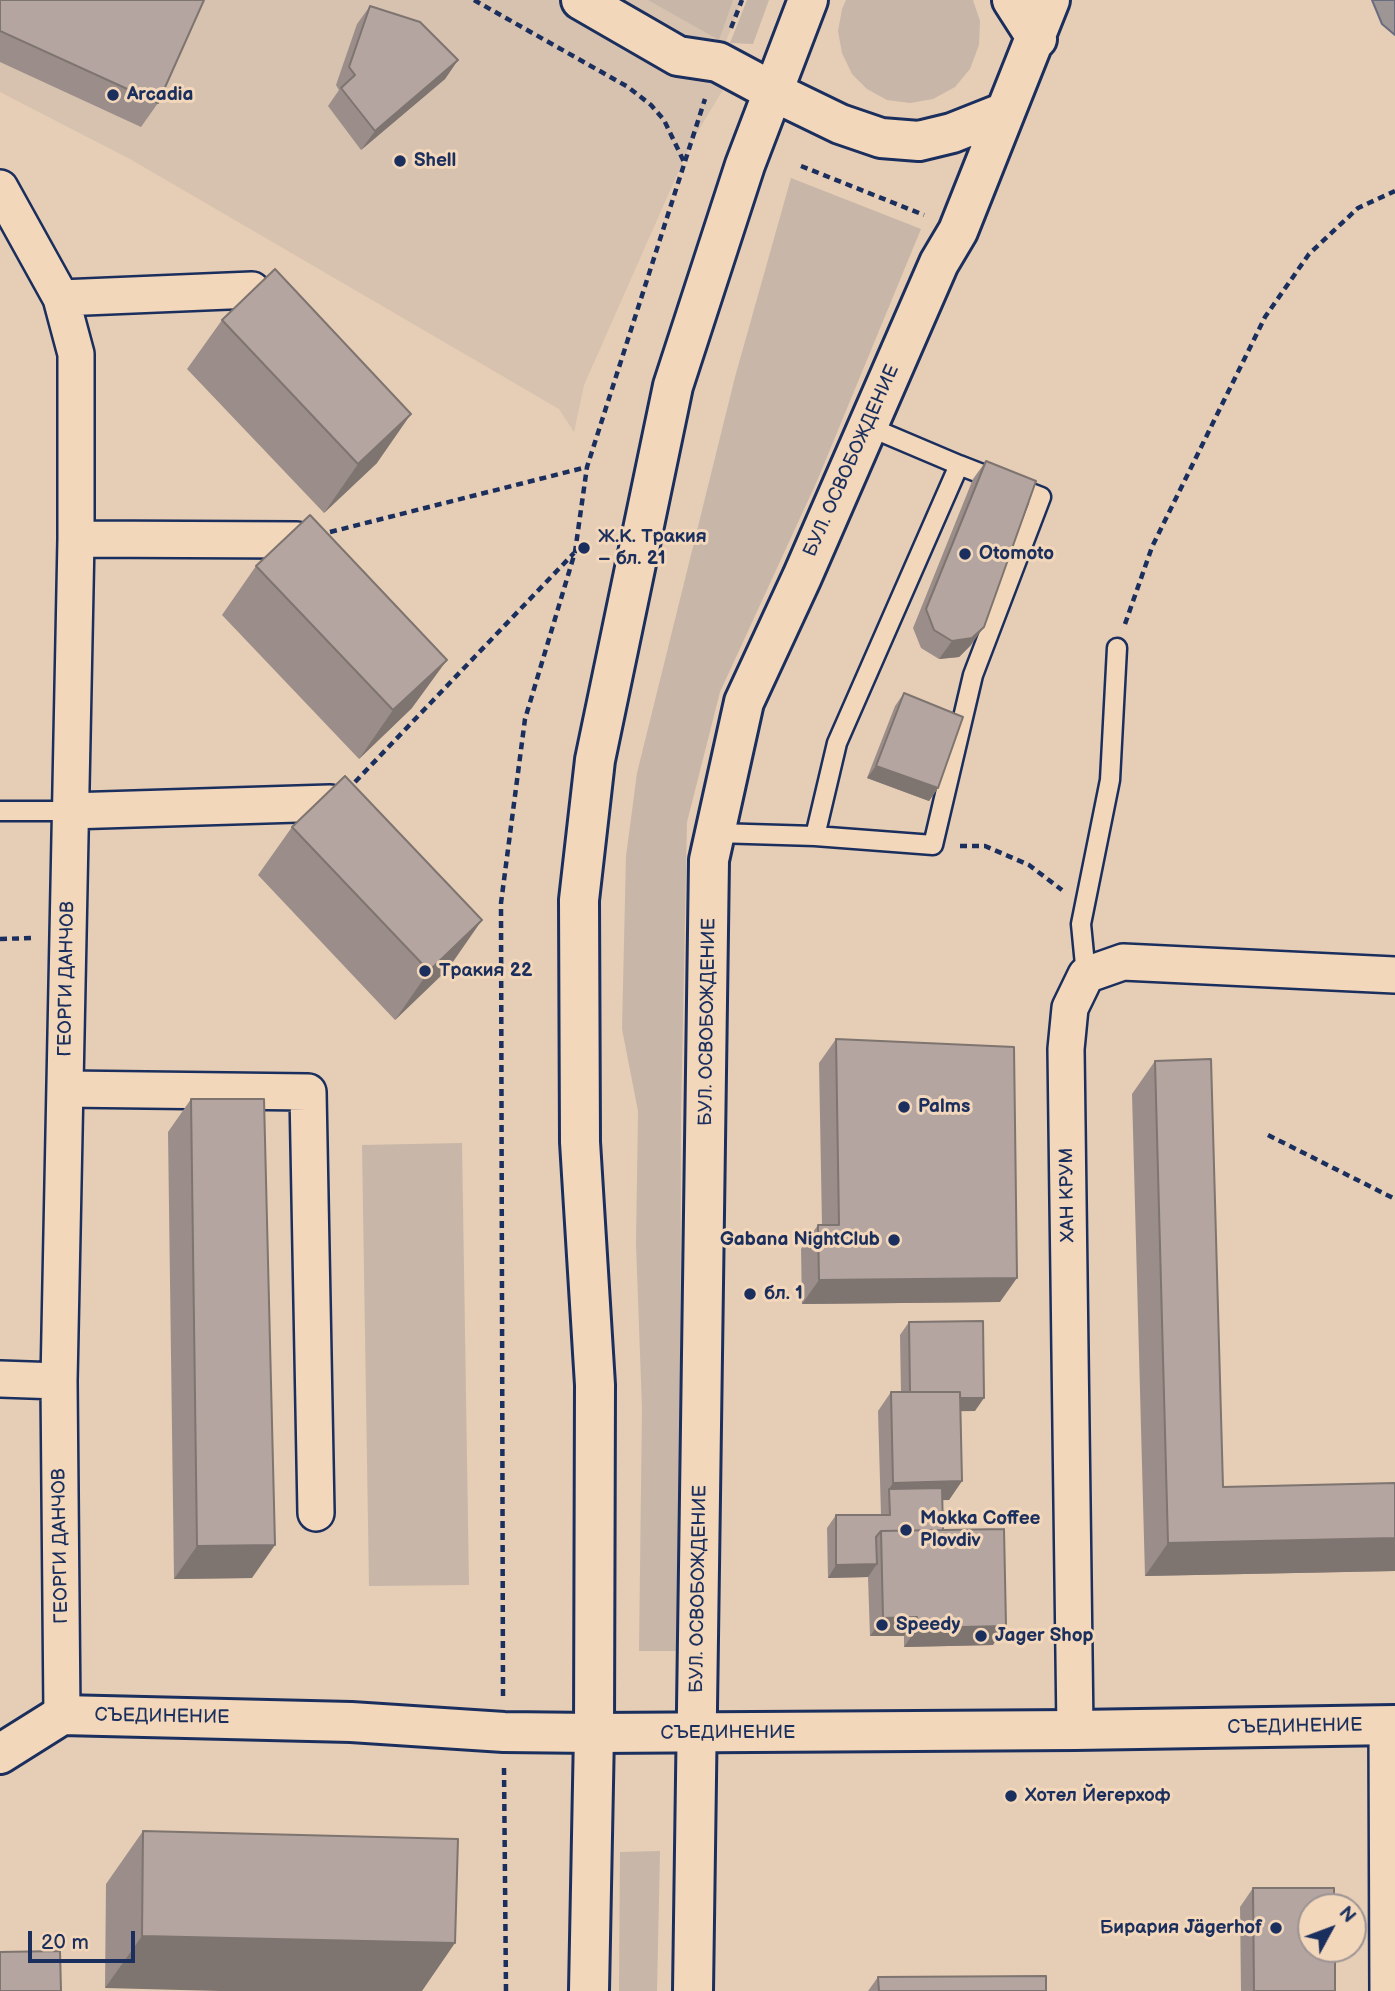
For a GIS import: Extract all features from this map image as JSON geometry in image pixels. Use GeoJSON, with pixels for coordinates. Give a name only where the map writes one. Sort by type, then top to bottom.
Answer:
{"type":"FeatureCollection","features":[{"type":"Feature","properties":{"kind":"main road"},"geometry":{"type":"LineString","coordinates":[[582,0],[678,56],[718,62],[840,124],[880,138],[919,141],[952,133],[1004,112]]}},
{"type":"Feature","properties":{"kind":"main road"},"geometry":{"type":"LineString","coordinates":[[589,1991],[594,1733],[595,1385],[580,1142],[580,887],[595,760],[673,386],[746,165],[808,0]]}},
{"type":"Feature","properties":{"kind":"main road"},"geometry":{"type":"LineString","coordinates":[[1012,0],[1037,38]]}},
{"type":"Feature","properties":{"kind":"main road"},"geometry":{"type":"LineString","coordinates":[[1037,38],[1050,0]]}},
{"type":"Feature","properties":{"kind":"main road","name":"БУЛ. ОСВОБОЖДЕНИЕ"},"geometry":{"type":"LineString","coordinates":[[693,1991],[709,860],[744,702],[802,577],[939,263],[958,231],[1004,112],[1037,38]]}},
{"type":"Feature","properties":{"kind":"main road"},"geometry":{"type":"LineString","coordinates":[[0,1754],[62,1715]]}},
{"type":"Feature","properties":{"kind":"main road","name":"СЪЕДИНЕНИЕ"},"geometry":{"type":"LineString","coordinates":[[62,1715],[351,1722],[504,1732],[594,1733],[1391,1725]]}},
{"type":"Feature","properties":{"kind":"street","name":"ГЕОРГИ ДАНЧОВ"},"geometry":{"type":"LineString","coordinates":[[0,188],[61,298],[76,354],[76,539],[59,1381],[62,1715]]}},
{"type":"Feature","properties":{"kind":"street"},"geometry":{"type":"LineString","coordinates":[[61,298],[252,290],[306,346]]}},
{"type":"Feature","properties":{"kind":"street"},"geometry":{"type":"LineString","coordinates":[[76,539],[297,540]]}},
{"type":"Feature","properties":{"kind":"street"},"geometry":{"type":"LineString","coordinates":[[69,811],[330,803]]}},
{"type":"Feature","properties":{"kind":"street"},"geometry":{"type":"LineString","coordinates":[[1086,975],[1123,962],[1395,975]]}},
{"type":"Feature","properties":{"kind":"street","name":"ХАН КРУМ"},"geometry":{"type":"LineString","coordinates":[[1075,1730],[1066,1049],[1070,1008],[1086,975]]}},
{"type":"Feature","properties":{"kind":"street"},"geometry":{"type":"LineString","coordinates":[[65,1089],[308,1092],[316,1513]]}},
{"type":"Feature","properties":{"kind":"street"},"geometry":{"type":"LineString","coordinates":[[0,1379],[59,1381]]}},
{"type":"Feature","properties":{"kind":"street"},"geometry":{"type":"LineString","coordinates":[[1388,1991],[1391,1725]]}},
{"type":"Feature","properties":{"kind":"lane"},"geometry":{"type":"LineString","coordinates":[[716,833],[815,836],[933,845],[973,676],[1041,497],[959,466],[867,426]]}},
{"type":"Feature","properties":{"kind":"lane"},"geometry":{"type":"LineString","coordinates":[[815,836],[837,743],[959,466]]}},
{"type":"Feature","properties":{"kind":"lane"},"geometry":{"type":"LineString","coordinates":[[1086,975],[1081,924],[1110,780],[1117,648]]}},
{"type":"Feature","properties":{"kind":"lane"},"geometry":{"type":"LineString","coordinates":[[0,811],[69,811]]}},
{"type":"Feature","properties":{"kind":"path"},"geometry":{"type":"LineString","coordinates":[[474,0],[628,88],[651,105],[664,120],[685,164]]}},
{"type":"Feature","properties":{"kind":"path"},"geometry":{"type":"LineString","coordinates":[[730,32],[743,0]]}},
{"type":"Feature","properties":{"kind":"path"},"geometry":{"type":"LineString","coordinates":[[801,166],[929,217]]}},
{"type":"Feature","properties":{"kind":"path"},"geometry":{"type":"LineString","coordinates":[[1117,648],[1152,547],[1265,317],[1308,254],[1358,208],[1395,191]]}},
{"type":"Feature","properties":{"kind":"path"},"geometry":{"type":"LineString","coordinates":[[297,540],[587,467]]}},
{"type":"Feature","properties":{"kind":"path"},"geometry":{"type":"LineString","coordinates":[[330,803],[334,803],[575,552]]}},
{"type":"Feature","properties":{"kind":"path"},"geometry":{"type":"LineString","coordinates":[[933,845],[985,846],[1029,866],[1085,907]]}},
{"type":"Feature","properties":{"kind":"path"},"geometry":{"type":"LineString","coordinates":[[1268,1135],[1395,1199]]}},
{"type":"Feature","properties":{"kind":"path"},"geometry":{"type":"LineString","coordinates":[[504,1779],[506,1991]]}},
{"type":"Feature","properties":{"kind":"shaded area"},"geometry":{"type":"Polygon","coordinates":[[[0,0],[742,0],[718,62],[727,83],[692,141],[584,385],[574,432],[559,409],[130,159],[0,92],[0,0]]]}},
{"type":"Feature","properties":{"kind":"shaded area"},"geometry":{"type":"Polygon","coordinates":[[[648,0],[733,0],[719,40],[648,0]]]}},
{"type":"Feature","properties":{"kind":"shaded area"},"geometry":{"type":"Polygon","coordinates":[[[747,0],[769,0],[753,44],[730,43],[747,0]]]}},
{"type":"Feature","properties":{"kind":"shaded area"},"geometry":{"type":"Polygon","coordinates":[[[846,0],[973,0],[980,21],[979,45],[970,69],[955,87],[933,99],[910,103],[887,100],[867,89],[852,74],[842,53],[838,31],[846,0]]]}},
{"type":"Feature","properties":{"kind":"shaded area"},"geometry":{"type":"Polygon","coordinates":[[[1372,0],[1395,0],[1395,35],[1382,24],[1372,0]]]}},
{"type":"Feature","properties":{"kind":"shaded area"},"geometry":{"type":"Polygon","coordinates":[[[791,178],[921,229],[817,481],[720,692],[687,822],[681,1114],[680,1651],[639,1651],[642,1408],[636,1244],[638,1111],[622,1029],[626,856],[637,773],[735,377],[791,178]]]}},
{"type":"Feature","properties":{"kind":"shaded area"},"geometry":{"type":"Polygon","coordinates":[[[462,1143],[469,1585],[369,1586],[362,1145],[462,1143]]]}},
{"type":"Feature","properties":{"kind":"shaded area"},"geometry":{"type":"Polygon","coordinates":[[[660,1851],[657,1991],[619,1991],[620,1852],[660,1851]]]}},
{"type":"Feature","properties":{"kind":"building","name":"Arcadia"},"geometry":{"type":"Polygon","coordinates":[[[0,0],[204,0],[158,103],[0,31],[0,0]]]}},
{"type":"Feature","properties":{"kind":"building"},"geometry":{"type":"Polygon","coordinates":[[[370,6],[420,22],[458,60],[375,131],[341,88],[355,75],[349,67],[370,6]]]}},
{"type":"Feature","properties":{"kind":"building"},"geometry":{"type":"Polygon","coordinates":[[[275,269],[411,414],[358,464],[222,320],[275,269]]]}},
{"type":"Feature","properties":{"kind":"building"},"geometry":{"type":"Polygon","coordinates":[[[986,461],[1036,481],[984,627],[972,638],[952,641],[934,630],[926,609],[986,461]]]}},
{"type":"Feature","properties":{"kind":"building"},"geometry":{"type":"Polygon","coordinates":[[[310,515],[447,660],[393,710],[256,566],[310,515]]]}},
{"type":"Feature","properties":{"kind":"building"},"geometry":{"type":"Polygon","coordinates":[[[904,693],[963,717],[938,788],[876,766],[904,693]]]}},
{"type":"Feature","properties":{"kind":"building"},"geometry":{"type":"Polygon","coordinates":[[[345,776],[482,920],[429,971],[292,827],[345,776]]]}},
{"type":"Feature","properties":{"kind":"building"},"geometry":{"type":"Polygon","coordinates":[[[836,1039],[1014,1047],[1017,1278],[819,1280],[818,1225],[839,1225],[836,1039]]]}},
{"type":"Feature","properties":{"kind":"building"},"geometry":{"type":"Polygon","coordinates":[[[1211,1059],[1223,1487],[1395,1483],[1395,1538],[1168,1543],[1155,1061],[1211,1059]]]}},
{"type":"Feature","properties":{"kind":"building"},"geometry":{"type":"Polygon","coordinates":[[[191,1099],[264,1099],[275,1545],[197,1546],[191,1099]]]}},
{"type":"Feature","properties":{"kind":"building"},"geometry":{"type":"Polygon","coordinates":[[[983,1321],[984,1398],[960,1398],[960,1392],[910,1392],[909,1322],[983,1321]]]}},
{"type":"Feature","properties":{"kind":"building"},"geometry":{"type":"Polygon","coordinates":[[[891,1392],[960,1392],[962,1481],[893,1483],[891,1392]]]}},
{"type":"Feature","properties":{"kind":"building"},"geometry":{"type":"Polygon","coordinates":[[[942,1488],[943,1530],[881,1531],[876,1537],[877,1564],[836,1565],[836,1515],[890,1515],[889,1489],[942,1488]]]}},
{"type":"Feature","properties":{"kind":"building"},"geometry":{"type":"Polygon","coordinates":[[[1004,1529],[1006,1626],[917,1628],[917,1617],[883,1618],[881,1531],[1004,1529]]]}},
{"type":"Feature","properties":{"kind":"building"},"geometry":{"type":"Polygon","coordinates":[[[143,1831],[458,1839],[455,1943],[142,1936],[143,1831]]]}},
{"type":"Feature","properties":{"kind":"building","name":"Бирария Jägerhof"},"geometry":{"type":"Polygon","coordinates":[[[1253,1888],[1334,1888],[1334,1893],[1297,1893],[1297,1963],[1335,1963],[1335,1991],[1254,1991],[1253,1888]]]}},
{"type":"Feature","properties":{"kind":"building"},"geometry":{"type":"Polygon","coordinates":[[[60,1951],[61,1991],[0,1991],[0,1952],[60,1951]]]}},
{"type":"Feature","properties":{"kind":"building"},"geometry":{"type":"Polygon","coordinates":[[[1046,1976],[1046,1991],[879,1991],[878,1977],[1046,1976]]]}},
{"type":"Feature","properties":{"kind":"place","name":"Arcadia"},"geometry":{"type":"Point","coordinates":[113,95]}},
{"type":"Feature","properties":{"kind":"place","name":"Shell"},"geometry":{"type":"Point","coordinates":[400,161]}},
{"type":"Feature","properties":{"kind":"place","name":"Ж.К. Тракия – бл. 21"},"geometry":{"type":"Point","coordinates":[584,548]}},
{"type":"Feature","properties":{"kind":"place","name":"Otomoto"},"geometry":{"type":"Point","coordinates":[965,554]}},
{"type":"Feature","properties":{"kind":"place","name":"Тракия 22"},"geometry":{"type":"Point","coordinates":[425,971]}},
{"type":"Feature","properties":{"kind":"place","name":"Palms"},"geometry":{"type":"Point","coordinates":[904,1107]}},
{"type":"Feature","properties":{"kind":"place","name":"Gabana NightClub"},"geometry":{"type":"Point","coordinates":[894,1240]}},
{"type":"Feature","properties":{"kind":"place","name":"бл. 1"},"geometry":{"type":"Point","coordinates":[750,1294]}},
{"type":"Feature","properties":{"kind":"place","name":"Mokka Coffee Plovdiv"},"geometry":{"type":"Point","coordinates":[906,1530]}},
{"type":"Feature","properties":{"kind":"place","name":"Speedy"},"geometry":{"type":"Point","coordinates":[882,1625]}},
{"type":"Feature","properties":{"kind":"place","name":"Jager Shop"},"geometry":{"type":"Point","coordinates":[981,1636]}},
{"type":"Feature","properties":{"kind":"place","name":"Хотел Йегерхоф"},"geometry":{"type":"Point","coordinates":[1011,1796]}},
{"type":"Feature","properties":{"kind":"place","name":"Бирария Jägerhof"},"geometry":{"type":"Point","coordinates":[1276,1928]}}]}
